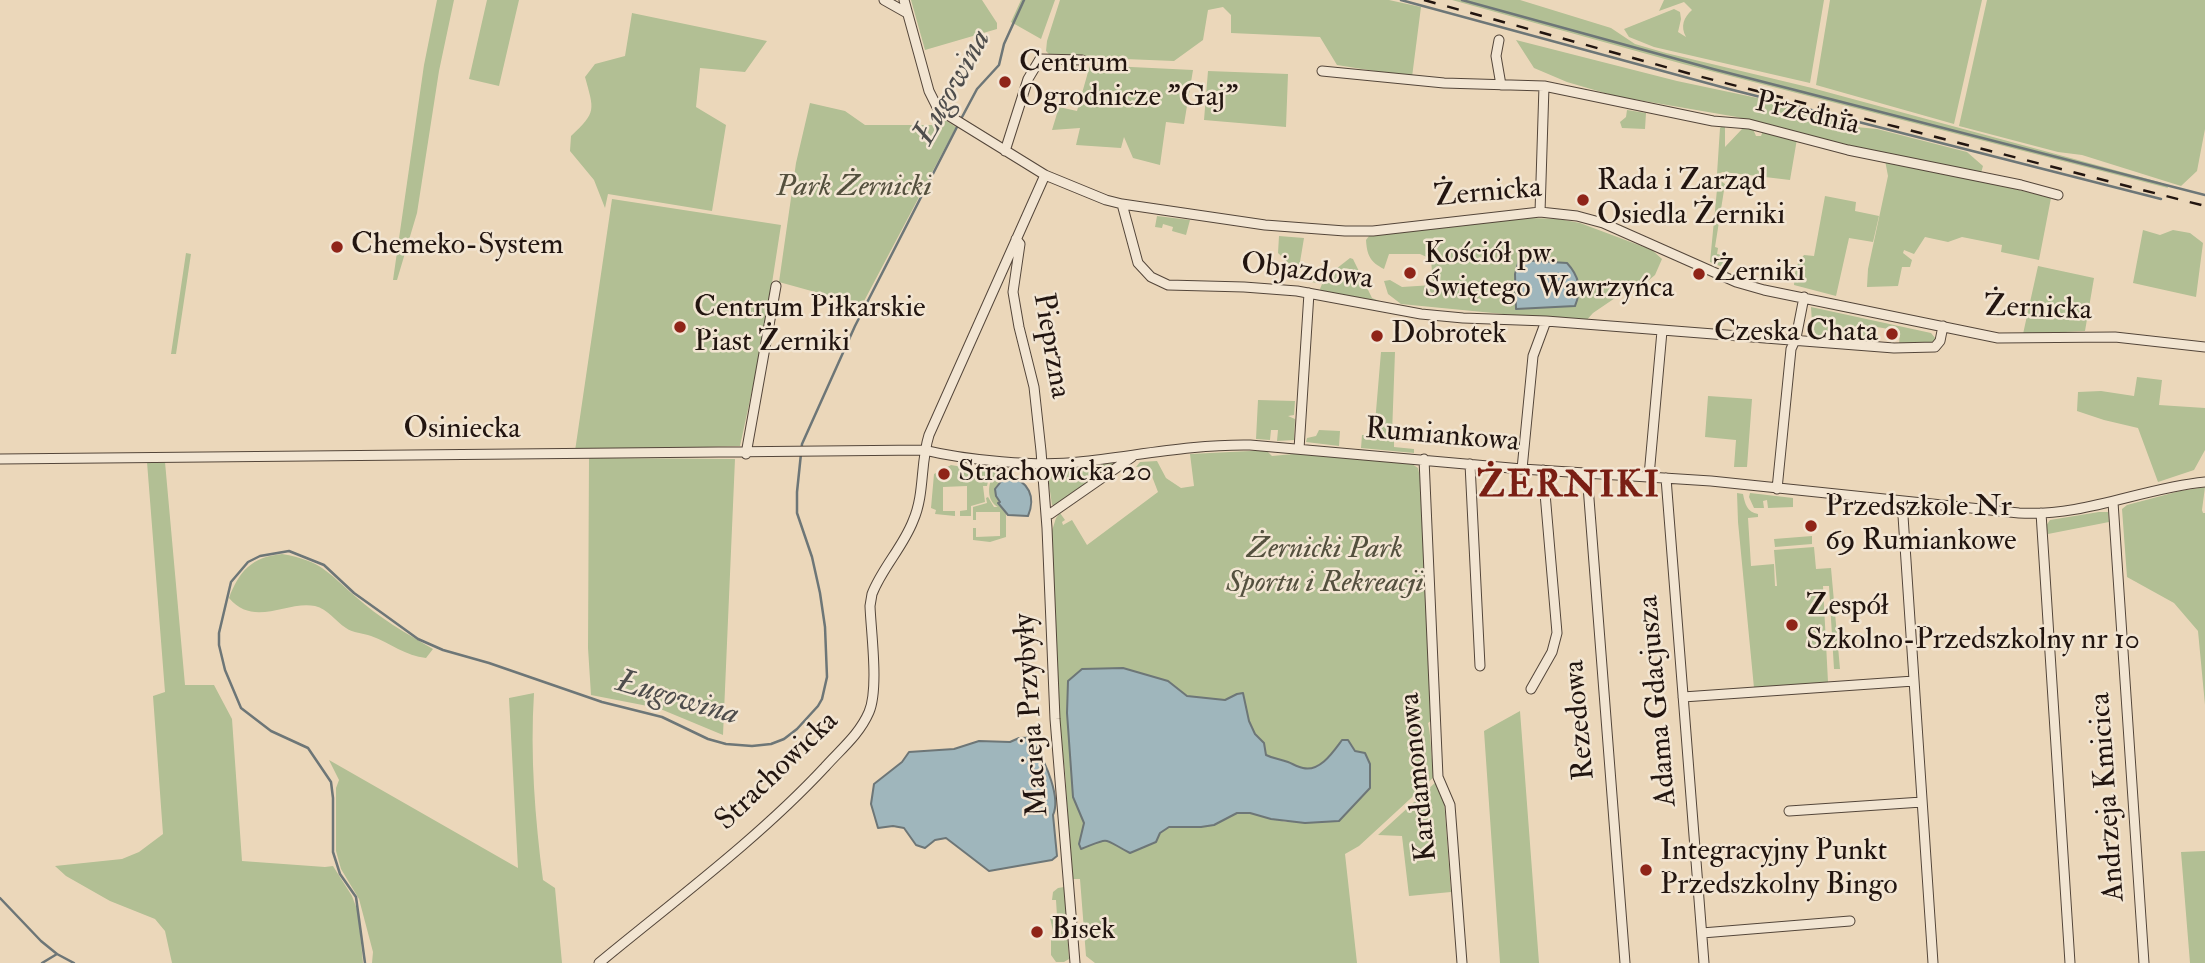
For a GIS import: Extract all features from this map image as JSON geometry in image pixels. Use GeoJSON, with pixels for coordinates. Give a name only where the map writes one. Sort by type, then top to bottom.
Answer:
{"type":"FeatureCollection","features":[{"type":"Feature","properties":{"kind":"street"},"geometry":{"type":"LineString","coordinates":[[884,0],[907,13]]}},
{"type":"Feature","properties":{"kind":"street","name":"Żernicka"},"geometry":{"type":"LineString","coordinates":[[904,0],[932,101],[938,109],[1045,175],[1106,200],[1265,225],[1360,231],[1540,212],[1582,217],[1754,288],[1998,338],[2115,337],[2205,347]]}},
{"type":"Feature","properties":{"kind":"street"},"geometry":{"type":"LineString","coordinates":[[1499,40],[1496,57],[1501,85]]}},
{"type":"Feature","properties":{"kind":"street"},"geometry":{"type":"LineString","coordinates":[[1005,151],[1028,79],[1040,59],[1082,60]]}},
{"type":"Feature","properties":{"kind":"street","name":"Przednia"},"geometry":{"type":"LineString","coordinates":[[1322,71],[1432,82],[1544,86],[1713,121],[1749,124],[1848,150],[2058,195]]}},
{"type":"Feature","properties":{"kind":"street"},"geometry":{"type":"LineString","coordinates":[[1540,212],[1544,86]]}},
{"type":"Feature","properties":{"kind":"street","name":"Strachowicka"},"geometry":{"type":"LineString","coordinates":[[598,963],[793,801],[852,740],[862,724],[869,711],[873,689],[872,594],[912,524],[920,496],[924,450],[929,435],[1045,175]]}},
{"type":"Feature","properties":{"kind":"street","name":"Objazdowa"},"geometry":{"type":"LineString","coordinates":[[1122,204],[1138,263],[1162,284],[1309,293],[1421,314],[1930,349],[1939,344],[1943,326]]}},
{"type":"Feature","properties":{"kind":"street","name":"Pieprzna"},"geometry":{"type":"LineString","coordinates":[[1016,239],[1020,244],[1013,292],[1034,387],[1041,463]]}},
{"type":"Feature","properties":{"kind":"street"},"geometry":{"type":"LineString","coordinates":[[746,454],[776,286]]}},
{"type":"Feature","properties":{"kind":"street"},"geometry":{"type":"LineString","coordinates":[[1299,449],[1309,293]]}},
{"type":"Feature","properties":{"kind":"street"},"geometry":{"type":"LineString","coordinates":[[1777,489],[1791,349],[1804,297]]}},
{"type":"Feature","properties":{"kind":"street"},"geometry":{"type":"LineString","coordinates":[[1522,469],[1533,356],[1546,321]]}},
{"type":"Feature","properties":{"kind":"street"},"geometry":{"type":"LineString","coordinates":[[1650,476],[1662,331]]}},
{"type":"Feature","properties":{"kind":"street","name":"Rumiankowa"},"geometry":{"type":"LineString","coordinates":[[924,450],[1041,463],[1069,463],[1229,445],[1522,469],[1650,476],[2041,513],[2067,512],[2205,482]]}},
{"type":"Feature","properties":{"kind":"street","name":"Osiniecka"},"geometry":{"type":"LineString","coordinates":[[0,459],[746,454],[924,450]]}},
{"type":"Feature","properties":{"kind":"street","name":"Rumiankowa"},"geometry":{"type":"LineString","coordinates":[[1046,514],[1051,514],[1133,457]]}},
{"type":"Feature","properties":{"kind":"street","name":"Kardamonowa"},"geometry":{"type":"LineString","coordinates":[[1424,459],[1438,777],[1450,805],[1462,963]]}},
{"type":"Feature","properties":{"kind":"street","name":"Macieja Przybyły"},"geometry":{"type":"LineString","coordinates":[[1041,463],[1046,514],[1055,719],[1075,963]]}},
{"type":"Feature","properties":{"kind":"street"},"geometry":{"type":"LineString","coordinates":[[1470,464],[1480,666]]}},
{"type":"Feature","properties":{"kind":"street"},"geometry":{"type":"LineString","coordinates":[[1531,689],[1552,652],[1557,633],[1543,470]]}},
{"type":"Feature","properties":{"kind":"street","name":"Rezedowa"},"geometry":{"type":"LineString","coordinates":[[1587,472],[1625,963]]}},
{"type":"Feature","properties":{"kind":"street","name":"Adama Gdacjusza"},"geometry":{"type":"LineString","coordinates":[[1666,478],[1704,963]]}},
{"type":"Feature","properties":{"kind":"street"},"geometry":{"type":"LineString","coordinates":[[1902,501],[1933,963]]}},
{"type":"Feature","properties":{"kind":"street","name":"Andrzeja Kmicica"},"geometry":{"type":"LineString","coordinates":[[2113,502],[2144,963]]}},
{"type":"Feature","properties":{"kind":"street"},"geometry":{"type":"LineString","coordinates":[[2041,513],[2070,963]]}},
{"type":"Feature","properties":{"kind":"street"},"geometry":{"type":"LineString","coordinates":[[1683,697],[1914,681]]}},
{"type":"Feature","properties":{"kind":"street"},"geometry":{"type":"LineString","coordinates":[[1789,811],[1922,802]]}},
{"type":"Feature","properties":{"kind":"street"},"geometry":{"type":"LineString","coordinates":[[1702,933],[1850,921]]}},
{"type":"Feature","properties":{"kind":"green space"},"geometry":{"type":"Polygon","coordinates":[[[437,0],[454,0],[439,71],[417,213],[397,280],[393,280],[424,65],[437,0]]]}},
{"type":"Feature","properties":{"kind":"green space"},"geometry":{"type":"Polygon","coordinates":[[[487,0],[519,0],[499,86],[469,79],[487,0]]]}},
{"type":"Feature","properties":{"kind":"green space"},"geometry":{"type":"Polygon","coordinates":[[[911,0],[982,0],[997,23],[997,29],[925,50],[911,0]]]}},
{"type":"Feature","properties":{"kind":"green space"},"geometry":{"type":"Polygon","coordinates":[[[1021,0],[1055,0],[1041,39],[1011,22],[1021,0]]]}},
{"type":"Feature","properties":{"kind":"green space"},"geometry":{"type":"Polygon","coordinates":[[[1060,0],[1389,0],[1421,7],[1412,77],[1337,65],[1320,37],[1231,33],[1231,15],[1223,7],[1208,10],[1203,40],[1174,61],[1051,56],[1046,51],[1047,41],[1060,0]]]}},
{"type":"Feature","properties":{"kind":"green space"},"geometry":{"type":"Polygon","coordinates":[[[1452,0],[1520,0],[1611,28],[1635,44],[1666,53],[1812,88],[2159,182],[2168,188],[1683,64],[1452,0]]]}},
{"type":"Feature","properties":{"kind":"green space"},"geometry":{"type":"Polygon","coordinates":[[[1664,0],[1824,0],[1810,83],[1654,47],[1629,37],[1624,29],[1674,9],[1680,12],[1678,32],[1686,37],[1684,22],[1692,10],[1684,2],[1659,11],[1664,0]]]}},
{"type":"Feature","properties":{"kind":"green space"},"geometry":{"type":"Polygon","coordinates":[[[1830,0],[1982,0],[1954,124],[1816,85],[1830,0]]]}},
{"type":"Feature","properties":{"kind":"green space"},"geometry":{"type":"Polygon","coordinates":[[[1987,0],[2205,0],[2205,129],[2197,171],[2181,186],[2082,155],[2058,152],[1959,126],[1987,0]]]}},
{"type":"Feature","properties":{"kind":"green space"},"geometry":{"type":"Polygon","coordinates":[[[632,13],[767,41],[745,72],[700,68],[696,107],[726,125],[712,211],[608,194],[605,208],[594,180],[570,151],[571,136],[591,110],[585,77],[595,64],[625,56],[632,13]]]}},
{"type":"Feature","properties":{"kind":"green space"},"geometry":{"type":"Polygon","coordinates":[[[1516,40],[1677,81],[1800,107],[1848,120],[1846,126],[1877,129],[1967,152],[1983,166],[1979,180],[2051,198],[2039,260],[2001,252],[2002,245],[1962,237],[1948,242],[1925,237],[1914,254],[1904,250],[1903,253],[1912,260],[1910,267],[1902,267],[1898,286],[1867,287],[1868,269],[1888,176],[1884,155],[1737,117],[1615,96],[1567,82],[1534,68],[1516,40]]]}},
{"type":"Feature","properties":{"kind":"green space"},"geometry":{"type":"Polygon","coordinates":[[[1090,65],[1193,70],[1184,124],[1166,122],[1160,165],[1133,158],[1124,137],[1121,148],[1076,145],[1080,128],[1052,130],[1059,107],[1077,111],[1090,65]]]}},
{"type":"Feature","properties":{"kind":"green space"},"geometry":{"type":"Polygon","coordinates":[[[1208,71],[1288,74],[1286,127],[1204,120],[1208,71]]]}},
{"type":"Feature","properties":{"kind":"green space","name":"Park Żernicki"},"geometry":{"type":"Polygon","coordinates":[[[810,103],[845,111],[865,125],[932,125],[933,122],[945,120],[956,127],[862,305],[779,282],[796,163],[810,103]]]}},
{"type":"Feature","properties":{"kind":"green space"},"geometry":{"type":"Polygon","coordinates":[[[1627,110],[1646,113],[1645,129],[1622,128],[1620,122],[1626,117],[1627,110]]]}},
{"type":"Feature","properties":{"kind":"green space"},"geometry":{"type":"Polygon","coordinates":[[[1722,126],[1725,127],[1725,147],[1743,128],[1753,129],[1756,136],[1761,136],[1763,131],[1797,139],[1790,180],[1723,172],[1717,174],[1722,126]]]}},
{"type":"Feature","properties":{"kind":"green space"},"geometry":{"type":"Polygon","coordinates":[[[1718,179],[1725,184],[1715,247],[1718,248],[1717,254],[1729,256],[1725,268],[1710,262],[1718,179]]]}},
{"type":"Feature","properties":{"kind":"green space"},"geometry":{"type":"Polygon","coordinates":[[[1825,196],[1856,202],[1855,211],[1879,216],[1873,242],[1849,238],[1836,296],[1794,285],[1796,269],[1801,259],[1804,255],[1814,256],[1825,196]]]}},
{"type":"Feature","properties":{"kind":"green space","name":"Centrum Piłkarskie Piast Żerniki"},"geometry":{"type":"Polygon","coordinates":[[[612,199],[781,225],[764,335],[740,446],[575,451],[612,199]]]}},
{"type":"Feature","properties":{"kind":"green space"},"geometry":{"type":"Polygon","coordinates":[[[1157,216],[1190,220],[1186,235],[1172,231],[1173,227],[1163,224],[1162,228],[1155,227],[1157,216]]]}},
{"type":"Feature","properties":{"kind":"green space"},"geometry":{"type":"Polygon","coordinates":[[[1530,218],[1580,223],[1652,250],[1662,259],[1655,275],[1649,280],[1618,296],[1593,313],[1585,322],[1401,304],[1388,294],[1384,281],[1390,280],[1402,287],[1433,285],[1431,259],[1420,254],[1389,254],[1384,269],[1372,261],[1367,250],[1366,240],[1369,236],[1530,218]]]}},
{"type":"Feature","properties":{"kind":"green space"},"geometry":{"type":"Polygon","coordinates":[[[2143,230],[2160,235],[2173,230],[2190,233],[2203,243],[2196,297],[2133,283],[2143,230]]]}},
{"type":"Feature","properties":{"kind":"green space"},"geometry":{"type":"Polygon","coordinates":[[[1279,236],[1304,238],[1299,268],[1296,270],[1278,253],[1279,236]]]}},
{"type":"Feature","properties":{"kind":"green space"},"geometry":{"type":"Polygon","coordinates":[[[186,253],[191,254],[176,354],[171,354],[186,253]]]}},
{"type":"Feature","properties":{"kind":"green space"},"geometry":{"type":"Polygon","coordinates":[[[1350,258],[1353,259],[1372,298],[1384,303],[1321,292],[1322,284],[1312,282],[1327,276],[1350,258]]]}},
{"type":"Feature","properties":{"kind":"green space"},"geometry":{"type":"Polygon","coordinates":[[[2038,266],[2094,278],[2085,331],[2023,334],[2038,266]]]}},
{"type":"Feature","properties":{"kind":"green space"},"geometry":{"type":"Polygon","coordinates":[[[1811,307],[1931,333],[1936,339],[1931,343],[1899,345],[1900,331],[1877,327],[1875,343],[1813,339],[1811,307]]]}},
{"type":"Feature","properties":{"kind":"green space"},"geometry":{"type":"Polygon","coordinates":[[[1381,352],[1395,352],[1392,434],[1394,447],[1414,449],[1414,453],[1361,448],[1362,435],[1374,435],[1381,352]]]}},
{"type":"Feature","properties":{"kind":"green space"},"geometry":{"type":"Polygon","coordinates":[[[2137,377],[2162,380],[2159,405],[2205,408],[2205,450],[2194,470],[2158,482],[2138,428],[2077,411],[2078,392],[2101,391],[2134,396],[2137,377]]]}},
{"type":"Feature","properties":{"kind":"green space"},"geometry":{"type":"Polygon","coordinates":[[[1708,396],[1752,399],[1747,467],[1734,467],[1736,440],[1705,437],[1708,396]]]}},
{"type":"Feature","properties":{"kind":"green space"},"geometry":{"type":"Polygon","coordinates":[[[1258,400],[1295,401],[1294,415],[1288,416],[1295,419],[1294,440],[1277,441],[1278,430],[1271,430],[1270,440],[1256,439],[1258,400]]]}},
{"type":"Feature","properties":{"kind":"green space"},"geometry":{"type":"Polygon","coordinates":[[[1319,430],[1340,431],[1339,446],[1306,442],[1307,438],[1316,436],[1319,430]]]}},
{"type":"Feature","properties":{"kind":"green space","name":"Żernicki Park Sportu i Rekreacji"},"geometry":{"type":"Polygon","coordinates":[[[1267,451],[1272,456],[1304,453],[1412,464],[1418,468],[1422,488],[1432,720],[1428,723],[1435,776],[1359,846],[1345,854],[1357,963],[1095,963],[1086,956],[1080,879],[1072,879],[1065,772],[1057,703],[1051,534],[1060,513],[1065,520],[1063,525],[1072,520],[1087,545],[1158,492],[1148,466],[1136,467],[1140,462],[1157,461],[1166,478],[1181,488],[1194,486],[1190,454],[1267,451]],[[1123,668],[1082,669],[1068,681],[1067,713],[1073,797],[1084,823],[1079,843],[1086,847],[1100,841],[1108,841],[1121,848],[1169,827],[1214,825],[1237,813],[1250,813],[1286,822],[1339,821],[1349,808],[1355,751],[1352,745],[1342,741],[1320,764],[1301,768],[1266,755],[1264,743],[1255,734],[1249,721],[1243,693],[1225,700],[1187,696],[1168,681],[1123,668]]]}},
{"type":"Feature","properties":{"kind":"green space"},"geometry":{"type":"Polygon","coordinates":[[[589,458],[735,459],[723,735],[658,708],[591,695],[588,648],[589,458]]]}},
{"type":"Feature","properties":{"kind":"green space"},"geometry":{"type":"Polygon","coordinates":[[[147,462],[165,462],[185,685],[214,685],[232,719],[242,861],[333,866],[352,896],[358,912],[363,963],[172,963],[165,931],[155,919],[110,901],[66,876],[55,866],[122,859],[139,852],[163,834],[153,696],[165,692],[147,462]]]}},
{"type":"Feature","properties":{"kind":"green space"},"geometry":{"type":"Polygon","coordinates":[[[1115,462],[1117,465],[1057,505],[1052,505],[1047,470],[1115,462]]]}},
{"type":"Feature","properties":{"kind":"green space"},"geometry":{"type":"Polygon","coordinates":[[[951,465],[990,472],[1006,471],[1006,476],[1002,477],[998,504],[1006,514],[1006,537],[990,542],[973,540],[973,528],[976,528],[976,537],[1000,536],[1000,512],[976,512],[976,520],[973,520],[973,507],[987,503],[986,498],[988,497],[994,507],[998,507],[989,494],[992,478],[987,486],[983,486],[985,502],[971,506],[971,516],[960,516],[960,511],[967,510],[967,486],[943,487],[943,511],[955,511],[955,516],[935,514],[936,510],[931,508],[934,474],[951,465]]]}},
{"type":"Feature","properties":{"kind":"green space"},"geometry":{"type":"Polygon","coordinates":[[[2205,487],[2202,510],[2205,513],[2205,705],[2198,631],[2174,603],[2127,577],[2122,509],[2127,505],[2205,487]]]}},
{"type":"Feature","properties":{"kind":"green space","name":"Zespół Szkolno-Przedszkolny nr 10"},"geometry":{"type":"Polygon","coordinates":[[[1737,493],[1743,494],[1747,507],[1758,514],[1758,517],[1748,518],[1751,566],[1774,564],[1775,586],[1774,550],[1814,547],[1816,569],[1831,568],[1840,669],[1834,669],[1829,586],[1823,586],[1828,682],[1754,688],[1737,493]]]}},
{"type":"Feature","properties":{"kind":"green space"},"geometry":{"type":"Polygon","coordinates":[[[1750,493],[1793,498],[1793,507],[1768,508],[1767,500],[1763,501],[1764,508],[1754,508],[1750,493]]]}},
{"type":"Feature","properties":{"kind":"green space"},"geometry":{"type":"Polygon","coordinates":[[[2108,512],[2109,522],[2048,534],[2046,526],[2050,520],[2108,512]]]}},
{"type":"Feature","properties":{"kind":"green space"},"geometry":{"type":"Polygon","coordinates":[[[1812,536],[1812,544],[1775,547],[1774,539],[1812,536]]]}},
{"type":"Feature","properties":{"kind":"green space"},"geometry":{"type":"Polygon","coordinates":[[[282,554],[306,560],[323,569],[374,611],[433,649],[426,658],[412,655],[371,636],[349,630],[315,606],[249,611],[229,598],[237,580],[248,567],[262,558],[282,554]]]}},
{"type":"Feature","properties":{"kind":"green space"},"geometry":{"type":"Polygon","coordinates":[[[534,693],[533,763],[538,833],[543,880],[555,888],[562,963],[372,963],[373,952],[359,899],[341,869],[336,851],[336,788],[339,780],[329,760],[518,868],[509,698],[534,693]]]}},
{"type":"Feature","properties":{"kind":"green space"},"geometry":{"type":"Polygon","coordinates":[[[1520,711],[1539,963],[1500,963],[1484,731],[1520,711]]]}},
{"type":"Feature","properties":{"kind":"green space"},"geometry":{"type":"Polygon","coordinates":[[[1437,781],[1444,800],[1451,892],[1409,896],[1402,836],[1378,835],[1437,781]]]}},
{"type":"Feature","properties":{"kind":"green space"},"geometry":{"type":"Polygon","coordinates":[[[2205,851],[2205,963],[2190,963],[2181,852],[2205,851]]]}},
{"type":"Feature","properties":{"kind":"green space"},"geometry":{"type":"Polygon","coordinates":[[[1064,887],[1069,959],[1056,962],[1051,955],[1051,940],[1057,940],[1057,931],[1053,931],[1050,918],[1057,916],[1056,900],[1052,900],[1053,892],[1064,887]]]}},
{"type":"Feature","properties":{"kind":"water"},"geometry":{"type":"Polygon","coordinates":[[[1519,260],[1567,263],[1578,283],[1575,306],[1516,309],[1515,274],[1519,260]]]}},
{"type":"Feature","properties":{"kind":"water"},"geometry":{"type":"Polygon","coordinates":[[[1008,476],[1021,482],[1029,491],[1031,502],[1028,516],[1008,515],[998,503],[1000,502],[995,489],[1002,477],[1008,476]]]}},
{"type":"Feature","properties":{"kind":"water"},"geometry":{"type":"Polygon","coordinates":[[[1123,668],[1168,681],[1187,696],[1225,700],[1243,693],[1249,721],[1255,734],[1264,743],[1266,755],[1301,768],[1315,767],[1330,755],[1342,740],[1348,740],[1355,751],[1365,753],[1370,764],[1370,788],[1339,821],[1305,823],[1237,813],[1214,825],[1169,827],[1160,833],[1156,842],[1130,853],[1106,841],[1081,849],[1079,844],[1084,823],[1073,797],[1067,713],[1068,681],[1082,669],[1123,668]]]}},
{"type":"Feature","properties":{"kind":"water"},"geometry":{"type":"Polygon","coordinates":[[[1043,737],[1036,748],[1054,790],[1053,815],[1057,856],[1052,860],[989,871],[946,838],[935,840],[925,848],[916,845],[904,828],[878,828],[871,804],[874,784],[902,762],[909,752],[954,749],[979,741],[1010,742],[1019,738],[1043,737]]]}},
{"type":"Feature","properties":{"kind":"waterway","name":"Ługowina"},"geometry":{"type":"LineString","coordinates":[[961,119],[977,89],[999,65],[1004,44],[1024,0]]}},
{"type":"Feature","properties":{"kind":"waterway"},"geometry":{"type":"LineString","coordinates":[[1401,0],[1729,89],[2161,199]]}},
{"type":"Feature","properties":{"kind":"waterway"},"geometry":{"type":"LineString","coordinates":[[1462,0],[1713,69],[2205,195]]}},
{"type":"Feature","properties":{"kind":"waterway","name":"Ługowina"},"geometry":{"type":"LineString","coordinates":[[365,963],[356,897],[340,874],[333,852],[331,782],[308,748],[271,731],[241,708],[225,670],[219,633],[231,582],[248,562],[260,556],[289,551],[324,565],[354,593],[418,639],[443,650],[602,702],[662,717],[708,739],[726,744],[752,746],[771,744],[784,739],[818,706],[827,677],[825,627],[820,593],[812,557],[797,513],[802,444],[855,326],[958,125]]}},
{"type":"Feature","properties":{"kind":"waterway"},"geometry":{"type":"LineString","coordinates":[[0,898],[57,954]]}},
{"type":"Feature","properties":{"kind":"waterway","name":"Ługowina"},"geometry":{"type":"LineString","coordinates":[[42,963],[57,954],[74,963]]}},
{"type":"Feature","properties":{"kind":"railway"},"geometry":{"type":"LineString","coordinates":[[1424,0],[1698,76],[2205,206]]}},
{"type":"Feature","properties":{"kind":"place","name":"Centrum Ogrodnicze \"Gaj\""},"geometry":{"type":"Point","coordinates":[1005,82]}},
{"type":"Feature","properties":{"kind":"place","name":"Rada i Zarząd Osiedla Żerniki"},"geometry":{"type":"Point","coordinates":[1583,200]}},
{"type":"Feature","properties":{"kind":"place","name":"Chemeko-System"},"geometry":{"type":"Point","coordinates":[337,247]}},
{"type":"Feature","properties":{"kind":"place","name":"Kościół pw. Świętego Wawrzyńca"},"geometry":{"type":"Point","coordinates":[1410,273]}},
{"type":"Feature","properties":{"kind":"place","name":"Żerniki"},"geometry":{"type":"Point","coordinates":[1699,274]}},
{"type":"Feature","properties":{"kind":"place","name":"Centrum Piłkarskie Piast Żerniki"},"geometry":{"type":"Point","coordinates":[680,327]}},
{"type":"Feature","properties":{"kind":"place","name":"Czeska Chata"},"geometry":{"type":"Point","coordinates":[1892,334]}},
{"type":"Feature","properties":{"kind":"place","name":"Dobrotek"},"geometry":{"type":"Point","coordinates":[1377,336]}},
{"type":"Feature","properties":{"kind":"place","name":"Strachowicka 20"},"geometry":{"type":"Point","coordinates":[944,474]}},
{"type":"Feature","properties":{"kind":"place","name":"Przedszkole Nr 69 Rumiankowe"},"geometry":{"type":"Point","coordinates":[1811,526]}},
{"type":"Feature","properties":{"kind":"place","name":"Zespół Szkolno-Przedszkolny nr 10"},"geometry":{"type":"Point","coordinates":[1792,625]}},
{"type":"Feature","properties":{"kind":"place","name":"Integracyjny Punkt Przedszkolny Bingo"},"geometry":{"type":"Point","coordinates":[1646,870]}},
{"type":"Feature","properties":{"kind":"place","name":"Bisek"},"geometry":{"type":"Point","coordinates":[1037,932]}},
{"type":"Feature","properties":{"kind":"district","name":"ŻERNIKI"},"geometry":{"type":"Point","coordinates":[1569,488]}}]}
